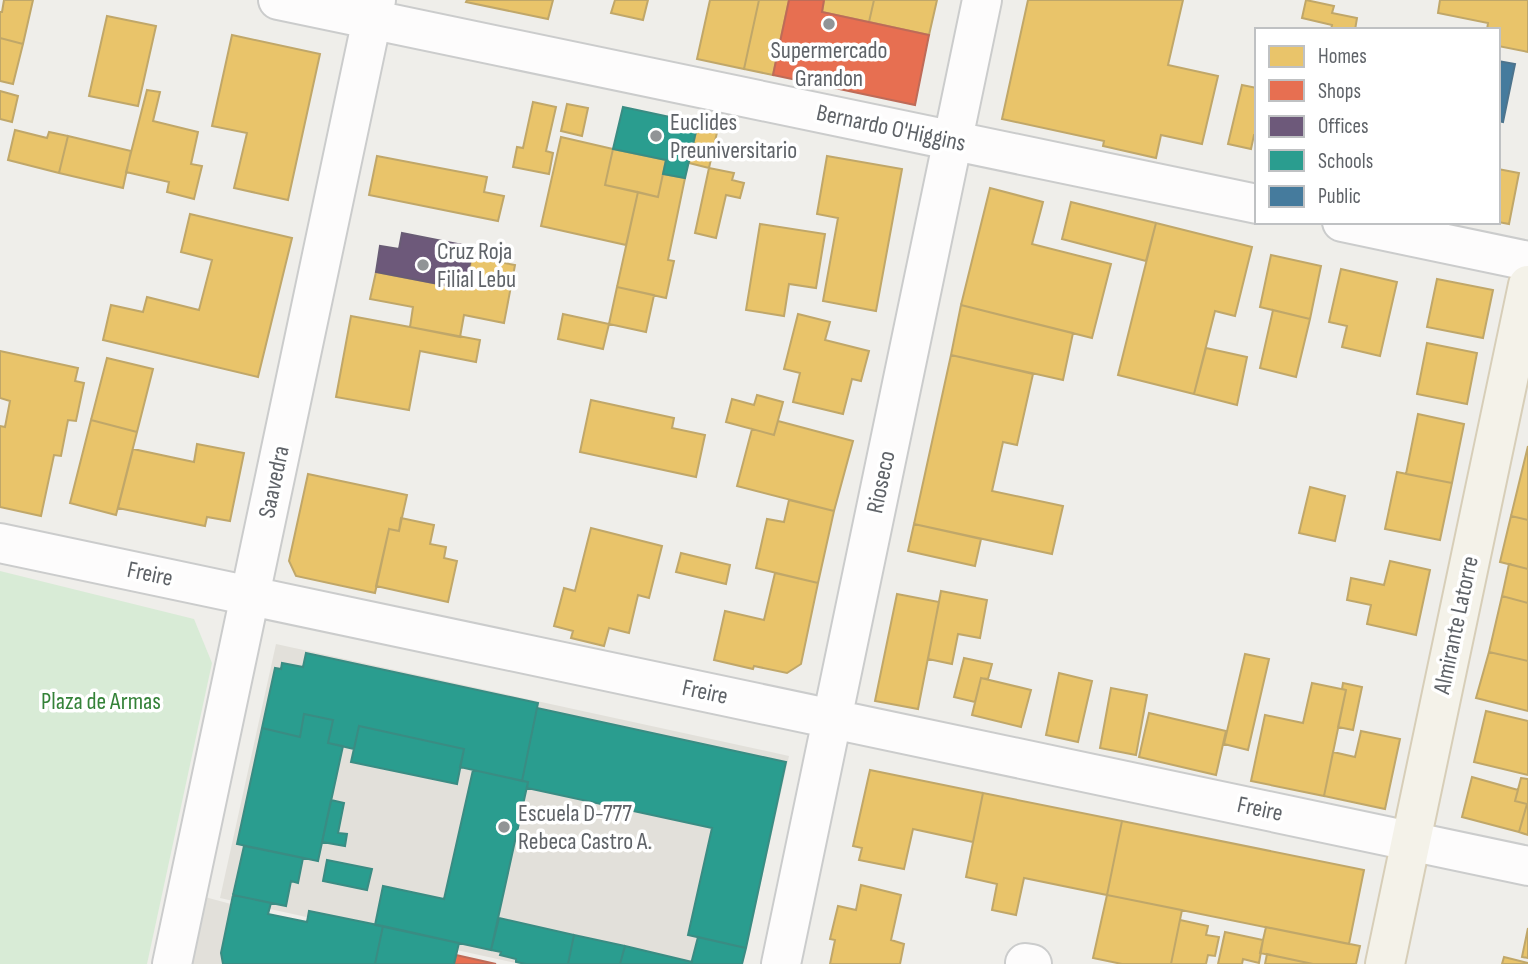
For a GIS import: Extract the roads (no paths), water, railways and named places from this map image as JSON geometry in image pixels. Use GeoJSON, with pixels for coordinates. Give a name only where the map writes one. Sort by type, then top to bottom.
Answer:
{"type":"FeatureCollection","features":[{"type":"Feature","properties":{"kind":"main road","name":"Almirante Latorre"},"geometry":{"type":"LineString","coordinates":[[1385,964],[1528,285]]}},
{"type":"Feature","properties":{"kind":"street","name":"Bernardo O'Higgins"},"geometry":{"type":"LineString","coordinates":[[278,0],[374,10],[953,141],[1255,204]]}},
{"type":"Feature","properties":{"kind":"street","name":"Rioseco"},"geometry":{"type":"LineString","coordinates":[[781,964],[982,0]]}},
{"type":"Feature","properties":{"kind":"street","name":"Saavedra"},"geometry":{"type":"LineString","coordinates":[[172,964],[374,10]]}},
{"type":"Feature","properties":{"kind":"street"},"geometry":{"type":"LineString","coordinates":[[1352,224],[1528,261]]}},
{"type":"Feature","properties":{"kind":"street","name":"Freire"},"geometry":{"type":"LineString","coordinates":[[0,543],[1528,866]]}},
{"type":"Feature","properties":{"kind":"place","name":"Supermercado Grandon"},"geometry":{"type":"Point","coordinates":[829,24]}},
{"type":"Feature","properties":{"kind":"place","name":"Euclides Preuniversitario"},"geometry":{"type":"Point","coordinates":[656,136]}},
{"type":"Feature","properties":{"kind":"place","name":"Cruz Roja Filial Lebu"},"geometry":{"type":"Point","coordinates":[423,265]}},
{"type":"Feature","properties":{"kind":"place","name":"Escuela D-777 Rebeca Castro A."},"geometry":{"type":"Point","coordinates":[504,827]}},
{"type":"Feature","properties":{"kind":"park label","name":"Plaza de Armas"},"geometry":{"type":"Point","coordinates":[101,701]}}]}
